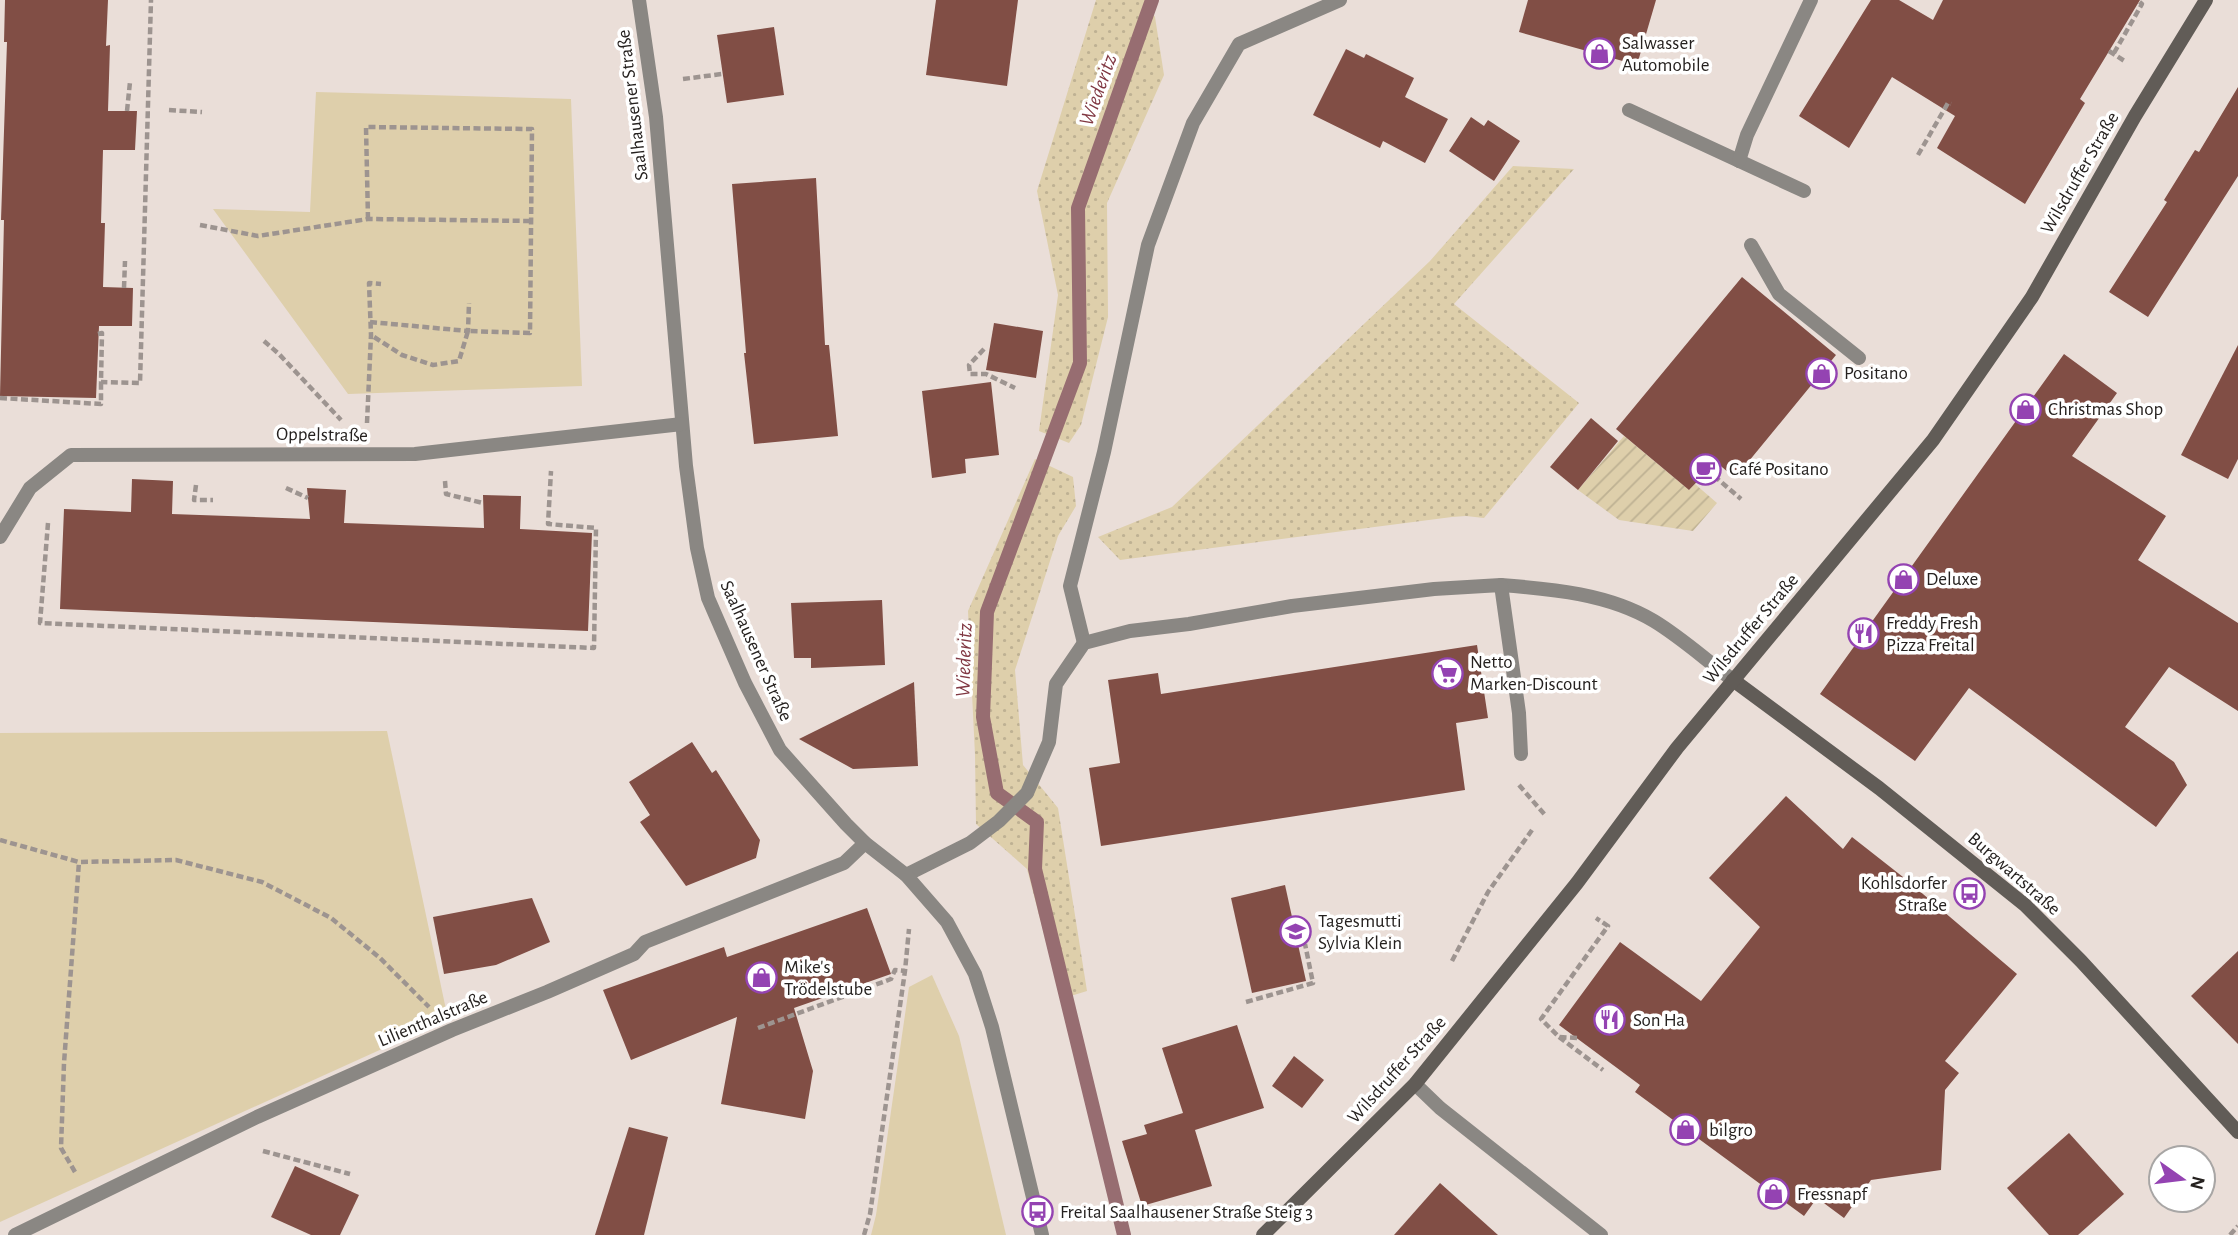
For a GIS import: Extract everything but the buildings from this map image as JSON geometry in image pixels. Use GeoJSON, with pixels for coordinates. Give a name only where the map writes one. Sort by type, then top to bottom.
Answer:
{"type":"FeatureCollection","features":[{"type":"Feature","properties":{"kind":"main road","name":"Wilsdruffer Straße"},"geometry":{"type":"LineString","coordinates":[[1263,1235],[1415,1084],[1550,918],[1677,748],[1941,429],[2032,297],[2135,116],[2206,0]]}},
{"type":"Feature","properties":{"kind":"main road","name":"Burgwartstraße"},"geometry":{"type":"LineString","coordinates":[[1733,680],[1879,788],[2025,905],[2081,961],[2238,1132]]}},
{"type":"Feature","properties":{"kind":"street","name":"Saalhausener Straße"},"geometry":{"type":"LineString","coordinates":[[639,0],[656,117],[682,424],[697,548],[708,598],[745,683],[780,750],[864,843],[906,876],[947,922],[975,974],[992,1027],[1042,1235]]}},
{"type":"Feature","properties":{"kind":"street"},"geometry":{"type":"LineString","coordinates":[[1084,643],[1070,586],[1104,452],[1148,245],[1194,124],[1239,44],[1340,0]]}},
{"type":"Feature","properties":{"kind":"street"},"geometry":{"type":"LineString","coordinates":[[1739,161],[1747,135],[1811,0]]}},
{"type":"Feature","properties":{"kind":"street"},"geometry":{"type":"LineString","coordinates":[[1629,110],[1804,191]]}},
{"type":"Feature","properties":{"kind":"street"},"geometry":{"type":"LineString","coordinates":[[1751,245],[1779,293],[1859,358]]}},
{"type":"Feature","properties":{"kind":"street","name":"Oppelstraße"},"geometry":{"type":"LineString","coordinates":[[0,537],[30,488],[71,455],[415,454],[682,424]]}},
{"type":"Feature","properties":{"kind":"street"},"geometry":{"type":"LineString","coordinates":[[1502,585],[1519,713],[1521,754]]}},
{"type":"Feature","properties":{"kind":"street"},"geometry":{"type":"LineString","coordinates":[[906,876],[970,843],[999,821],[1027,793],[1049,742],[1056,684],[1084,643],[1130,631],[1292,606],[1434,589],[1502,585],[1564,590],[1653,620],[1733,680]]}},
{"type":"Feature","properties":{"kind":"street","name":"Lilienthalstraße"},"geometry":{"type":"LineString","coordinates":[[15,1235],[257,1117],[452,1030],[634,954],[645,942],[844,863],[864,843]]}},
{"type":"Feature","properties":{"kind":"street"},"geometry":{"type":"LineString","coordinates":[[1415,1084],[1440,1108],[1601,1235]]}},
{"type":"Feature","properties":{"kind":"path"},"geometry":{"type":"LineString","coordinates":[[101,382],[140,383],[151,0]]}},
{"type":"Feature","properties":{"kind":"path"},"geometry":{"type":"LineString","coordinates":[[2126,62],[2112,52],[2142,4],[2137,0]]}},
{"type":"Feature","properties":{"kind":"path"},"geometry":{"type":"LineString","coordinates":[[679,80],[722,74]]}},
{"type":"Feature","properties":{"kind":"path"},"geometry":{"type":"LineString","coordinates":[[127,111],[130,82]]}},
{"type":"Feature","properties":{"kind":"path"},"geometry":{"type":"LineString","coordinates":[[1918,155],[1948,103],[1951,104]]}},
{"type":"Feature","properties":{"kind":"path"},"geometry":{"type":"LineString","coordinates":[[169,110],[202,112]]}},
{"type":"Feature","properties":{"kind":"path"},"geometry":{"type":"LineString","coordinates":[[369,219],[366,127],[532,129],[530,333],[468,331],[370,322]]}},
{"type":"Feature","properties":{"kind":"path"},"geometry":{"type":"LineString","coordinates":[[201,225],[258,236],[369,219],[531,221]]}},
{"type":"Feature","properties":{"kind":"path"},"geometry":{"type":"LineString","coordinates":[[124,288],[125,261]]}},
{"type":"Feature","properties":{"kind":"path"},"geometry":{"type":"LineString","coordinates":[[366,456],[371,335],[369,283],[381,284]]}},
{"type":"Feature","properties":{"kind":"path"},"geometry":{"type":"LineString","coordinates":[[371,335],[402,355],[433,365],[459,361],[468,331],[469,303]]}},
{"type":"Feature","properties":{"kind":"path"},"geometry":{"type":"LineString","coordinates":[[0,398],[101,404],[102,333],[98,334]]}},
{"type":"Feature","properties":{"kind":"path"},"geometry":{"type":"LineString","coordinates":[[264,341],[338,419]]}},
{"type":"Feature","properties":{"kind":"path"},"geometry":{"type":"LineString","coordinates":[[984,349],[969,365],[970,374],[986,374],[1014,388]]}},
{"type":"Feature","properties":{"kind":"path"},"geometry":{"type":"LineString","coordinates":[[48,515],[40,623],[594,648],[596,528],[548,524],[551,468]]}},
{"type":"Feature","properties":{"kind":"path"},"geometry":{"type":"LineString","coordinates":[[1706,469],[1741,499]]}},
{"type":"Feature","properties":{"kind":"path"},"geometry":{"type":"LineString","coordinates":[[445,475],[446,494],[483,503]]}},
{"type":"Feature","properties":{"kind":"path"},"geometry":{"type":"LineString","coordinates":[[196,480],[194,500],[213,500]]}},
{"type":"Feature","properties":{"kind":"path"},"geometry":{"type":"LineString","coordinates":[[1517,784],[1545,815]]}},
{"type":"Feature","properties":{"kind":"path"},"geometry":{"type":"LineString","coordinates":[[1451,961],[1488,892],[1532,830]]}},
{"type":"Feature","properties":{"kind":"path"},"geometry":{"type":"LineString","coordinates":[[0,840],[79,862],[176,860],[262,882],[331,918],[380,958],[452,1030]]}},
{"type":"Feature","properties":{"kind":"path"},"geometry":{"type":"LineString","coordinates":[[79,862],[64,1063],[61,1148],[89,1198]]}},
{"type":"Feature","properties":{"kind":"path"},"geometry":{"type":"LineString","coordinates":[[1596,918],[1608,926],[1541,1019],[1559,1037],[1603,1070]]}},
{"type":"Feature","properties":{"kind":"path"},"geometry":{"type":"LineString","coordinates":[[864,1235],[870,1214],[909,929]]}},
{"type":"Feature","properties":{"kind":"path"},"geometry":{"type":"LineString","coordinates":[[1246,1002],[1313,983],[1305,944]]}},
{"type":"Feature","properties":{"kind":"path"},"geometry":{"type":"LineString","coordinates":[[758,1028],[891,979],[895,970],[905,971]]}},
{"type":"Feature","properties":{"kind":"path"},"geometry":{"type":"LineString","coordinates":[[1559,1037],[1577,1038]]}},
{"type":"Feature","properties":{"kind":"path"},"geometry":{"type":"LineString","coordinates":[[255,1149],[350,1174]]}},
{"type":"Feature","properties":{"kind":"path"},"geometry":{"type":"LineString","coordinates":[[2230,1235],[2238,1226]]}},
{"type":"Feature","properties":{"kind":"shaded area"},"geometry":{"type":"Polygon","coordinates":[[[1096,0],[1145,0],[1155,17],[1164,75],[1107,203],[1108,317],[1081,425],[1069,443],[1039,431],[1058,295],[1037,191],[1096,0]]]}},
{"type":"Feature","properties":{"kind":"shaded area"},"geometry":{"type":"Polygon","coordinates":[[[316,92],[571,99],[582,386],[348,394],[213,209],[310,212],[316,92]]]}},
{"type":"Feature","properties":{"kind":"shaded area"},"geometry":{"type":"Polygon","coordinates":[[[1513,166],[1574,169],[1454,304],[1579,403],[1484,518],[1452,517],[1120,560],[1098,537],[1172,507],[1430,261],[1513,166]]]}},
{"type":"Feature","properties":{"kind":"shaded area"},"geometry":{"type":"Polygon","coordinates":[[[1624,436],[1689,490],[1695,484],[1717,503],[1693,531],[1619,520],[1578,490],[1624,436]]]}},
{"type":"Feature","properties":{"kind":"shaded area"},"geometry":{"type":"Polygon","coordinates":[[[1035,459],[1073,477],[1076,506],[1058,536],[1015,670],[1023,765],[1058,808],[1087,991],[1061,999],[1027,869],[976,824],[968,611],[1035,459]]]}},
{"type":"Feature","properties":{"kind":"shaded area"},"geometry":{"type":"Polygon","coordinates":[[[387,731],[448,1019],[0,1222],[0,733],[387,731]]]}},
{"type":"Feature","properties":{"kind":"shaded area"},"geometry":{"type":"Polygon","coordinates":[[[932,975],[959,1036],[1006,1235],[871,1235],[909,987],[932,975]]]}},
{"type":"Feature","properties":{"kind":"waterway","name":"Wiederitz"},"geometry":{"type":"LineString","coordinates":[[1124,1235],[1035,869],[1037,822],[997,793],[983,717],[987,612],[1080,363],[1078,208],[1152,0]]}},
{"type":"Feature","properties":{"kind":"place","name":"Salwasser Automobile"},"geometry":{"type":"Point","coordinates":[1599,54]}},
{"type":"Feature","properties":{"kind":"place","name":"Positano"},"geometry":{"type":"Point","coordinates":[1821,373]}},
{"type":"Feature","properties":{"kind":"place","name":"Christmas Shop"},"geometry":{"type":"Point","coordinates":[2025,409]}},
{"type":"Feature","properties":{"kind":"place","name":"Café Positano"},"geometry":{"type":"Point","coordinates":[1706,469]}},
{"type":"Feature","properties":{"kind":"place","name":"Deluxe"},"geometry":{"type":"Point","coordinates":[1903,579]}},
{"type":"Feature","properties":{"kind":"place","name":"Freddy Fresh Pizza Freital"},"geometry":{"type":"Point","coordinates":[1863,634]}},
{"type":"Feature","properties":{"kind":"place","name":"Netto Marken-Discount"},"geometry":{"type":"Point","coordinates":[1447,673]}},
{"type":"Feature","properties":{"kind":"place","name":"Kohlsdorfer Straße"},"geometry":{"type":"Point","coordinates":[1970,894]}},
{"type":"Feature","properties":{"kind":"place","name":"Tagesmutti Sylvia Klein"},"geometry":{"type":"Point","coordinates":[1295,932]}},
{"type":"Feature","properties":{"kind":"place","name":"Mike's Trödelstube"},"geometry":{"type":"Point","coordinates":[761,978]}},
{"type":"Feature","properties":{"kind":"place","name":"Son Ha"},"geometry":{"type":"Point","coordinates":[1610,1020]}},
{"type":"Feature","properties":{"kind":"place","name":"bilgro"},"geometry":{"type":"Point","coordinates":[1686,1130]}},
{"type":"Feature","properties":{"kind":"place","name":"Fressnapf"},"geometry":{"type":"Point","coordinates":[1774,1194]}},
{"type":"Feature","properties":{"kind":"place","name":"Freital Saalhausener Straße Steig 3"},"geometry":{"type":"Point","coordinates":[1037,1212]}}]}
